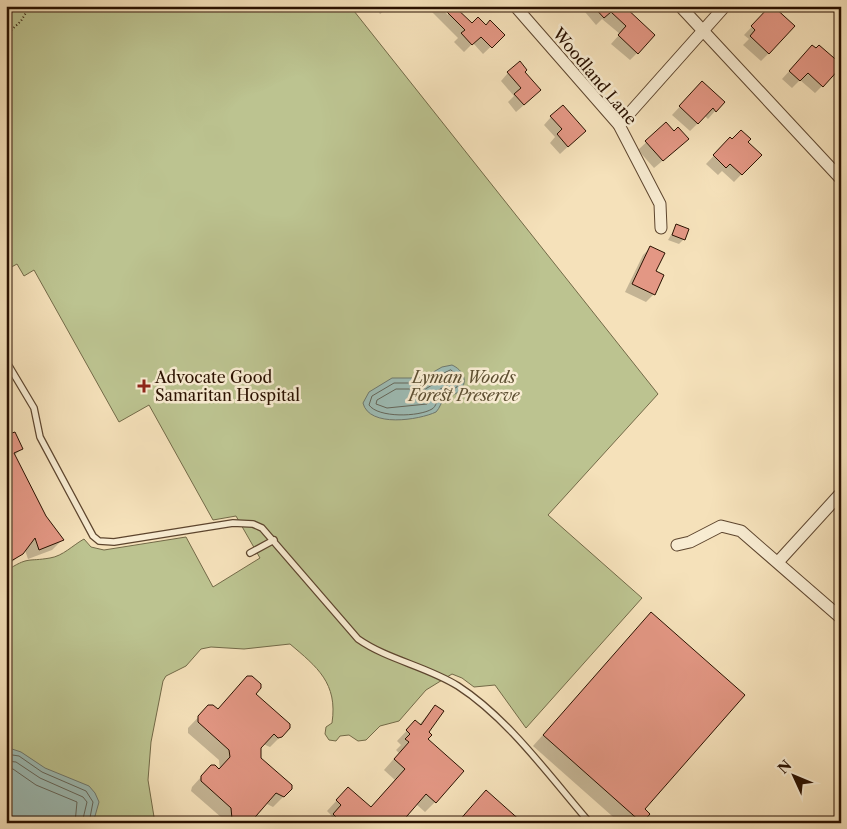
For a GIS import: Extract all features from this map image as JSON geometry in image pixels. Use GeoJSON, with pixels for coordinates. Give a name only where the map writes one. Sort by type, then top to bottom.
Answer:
{"type":"FeatureCollection","features":[{"type":"Feature","properties":{"kind":"street","name":"Woodland Lane"},"geometry":{"type":"LineString","coordinates":[[515,6],[619,125],[660,204],[661,228]]}},
{"type":"Feature","properties":{"kind":"street"},"geometry":{"type":"LineString","coordinates":[[680,6],[841,179]]}},
{"type":"Feature","properties":{"kind":"street"},"geometry":{"type":"LineString","coordinates":[[619,125],[725,6]]}},
{"type":"Feature","properties":{"kind":"street"},"geometry":{"type":"LineString","coordinates":[[778,562],[841,493]]}},
{"type":"Feature","properties":{"kind":"street"},"geometry":{"type":"LineString","coordinates":[[677,545],[690,542],[720,526],[741,531],[841,618]]}},
{"type":"Feature","properties":{"kind":"lane"},"geometry":{"type":"LineString","coordinates":[[6,362],[34,408],[40,438],[84,523],[99,541],[114,542],[233,522],[253,524],[262,528],[358,639],[369,647],[438,674],[466,692],[514,734],[590,823]]}},
{"type":"Feature","properties":{"kind":"lane"},"geometry":{"type":"LineString","coordinates":[[250,553],[274,540]]}},
{"type":"Feature","properties":{"kind":"path"},"geometry":{"type":"LineString","coordinates":[[6,35],[21,21],[30,6]]}},
{"type":"Feature","properties":{"kind":"green space","name":"Lyman Woods Forest Preserve"},"geometry":{"type":"Polygon","coordinates":[[[6,6],[350,6],[658,394],[548,515],[642,598],[526,728],[495,685],[474,687],[462,678],[452,674],[426,690],[399,721],[380,726],[366,740],[358,741],[349,735],[340,736],[336,741],[329,740],[325,734],[326,727],[332,723],[333,709],[332,697],[328,686],[309,660],[290,644],[244,649],[211,647],[201,649],[186,666],[166,676],[163,681],[151,742],[148,780],[155,823],[6,823],[6,571],[24,561],[59,555],[84,539],[91,547],[104,550],[186,537],[213,587],[260,558],[236,516],[213,520],[149,405],[119,422],[34,270],[24,276],[17,264],[6,270],[6,6]]]}},
{"type":"Feature","properties":{"kind":"water"},"geometry":{"type":"Polygon","coordinates":[[[452,365],[462,373],[464,384],[456,393],[444,399],[436,412],[407,419],[384,419],[367,411],[363,403],[369,392],[392,378],[423,378],[442,367],[452,365]]]}},
{"type":"Feature","properties":{"kind":"water"},"geometry":{"type":"Polygon","coordinates":[[[12,749],[21,752],[45,768],[89,786],[99,802],[93,823],[6,823],[6,750],[12,749]]]}},
{"type":"Feature","properties":{"kind":"building"},"geometry":{"type":"Polygon","coordinates":[[[441,6],[454,6],[472,23],[478,17],[486,25],[490,20],[505,35],[492,48],[481,37],[472,45],[461,33],[465,30],[441,6]]]}},
{"type":"Feature","properties":{"kind":"building"},"geometry":{"type":"Polygon","coordinates":[[[593,6],[624,6],[655,35],[638,54],[618,35],[626,26],[611,12],[604,18],[593,6]]]}},
{"type":"Feature","properties":{"kind":"building"},"geometry":{"type":"Polygon","coordinates":[[[770,6],[773,6],[795,26],[769,54],[750,36],[755,30],[751,26],[770,6]]]}},
{"type":"Feature","properties":{"kind":"building"},"geometry":{"type":"Polygon","coordinates":[[[812,45],[816,48],[819,45],[841,64],[841,67],[823,87],[808,73],[800,81],[789,71],[812,45]]]}},
{"type":"Feature","properties":{"kind":"building"},"geometry":{"type":"Polygon","coordinates":[[[520,61],[527,70],[525,72],[541,90],[524,105],[514,94],[521,88],[507,72],[520,61]]]}},
{"type":"Feature","properties":{"kind":"building"},"geometry":{"type":"Polygon","coordinates":[[[702,81],[725,102],[716,112],[713,108],[698,124],[679,106],[702,81]]]}},
{"type":"Feature","properties":{"kind":"building"},"geometry":{"type":"Polygon","coordinates":[[[563,105],[586,131],[568,147],[557,134],[562,129],[550,116],[563,105]]]}},
{"type":"Feature","properties":{"kind":"building"},"geometry":{"type":"Polygon","coordinates":[[[666,122],[674,131],[678,127],[689,139],[663,161],[645,141],[666,122]]]}},
{"type":"Feature","properties":{"kind":"building"},"geometry":{"type":"Polygon","coordinates":[[[741,130],[751,139],[748,142],[762,155],[742,175],[730,164],[726,168],[713,155],[730,137],[732,139],[741,130]]]}},
{"type":"Feature","properties":{"kind":"building"},"geometry":{"type":"Polygon","coordinates":[[[676,224],[689,229],[685,240],[672,235],[676,224]]]}},
{"type":"Feature","properties":{"kind":"building"},"geometry":{"type":"Polygon","coordinates":[[[650,246],[665,253],[656,271],[664,275],[655,295],[632,284],[650,246]]]}},
{"type":"Feature","properties":{"kind":"building"},"geometry":{"type":"Polygon","coordinates":[[[15,432],[23,449],[14,453],[46,516],[64,540],[39,550],[35,538],[23,554],[6,564],[6,435],[15,432]]]}},
{"type":"Feature","properties":{"kind":"building"},"geometry":{"type":"Polygon","coordinates":[[[651,612],[745,695],[645,809],[650,814],[642,823],[543,735],[651,612]]]}},
{"type":"Feature","properties":{"kind":"building"},"geometry":{"type":"Polygon","coordinates":[[[247,676],[252,676],[261,684],[261,688],[256,694],[290,724],[290,728],[282,737],[278,738],[274,734],[261,748],[261,758],[292,785],[292,789],[284,797],[276,793],[250,823],[236,823],[232,819],[231,808],[201,781],[201,776],[211,765],[215,765],[219,769],[230,757],[229,750],[198,722],[198,716],[208,705],[213,705],[218,709],[247,676]]]}},
{"type":"Feature","properties":{"kind":"building"},"geometry":{"type":"Polygon","coordinates":[[[435,705],[444,711],[429,732],[432,735],[428,739],[464,771],[436,803],[426,794],[401,823],[342,823],[333,814],[341,805],[336,800],[348,787],[371,807],[405,769],[394,759],[409,742],[405,739],[410,734],[406,730],[415,720],[421,725],[435,705]]]}},
{"type":"Feature","properties":{"kind":"building"},"geometry":{"type":"Polygon","coordinates":[[[486,790],[523,823],[457,823],[486,790]]]}},
{"type":"Feature","properties":{"kind":"place","name":"Advocate Good Samaritan Hospital"},"geometry":{"type":"Point","coordinates":[144,386]}}]}
